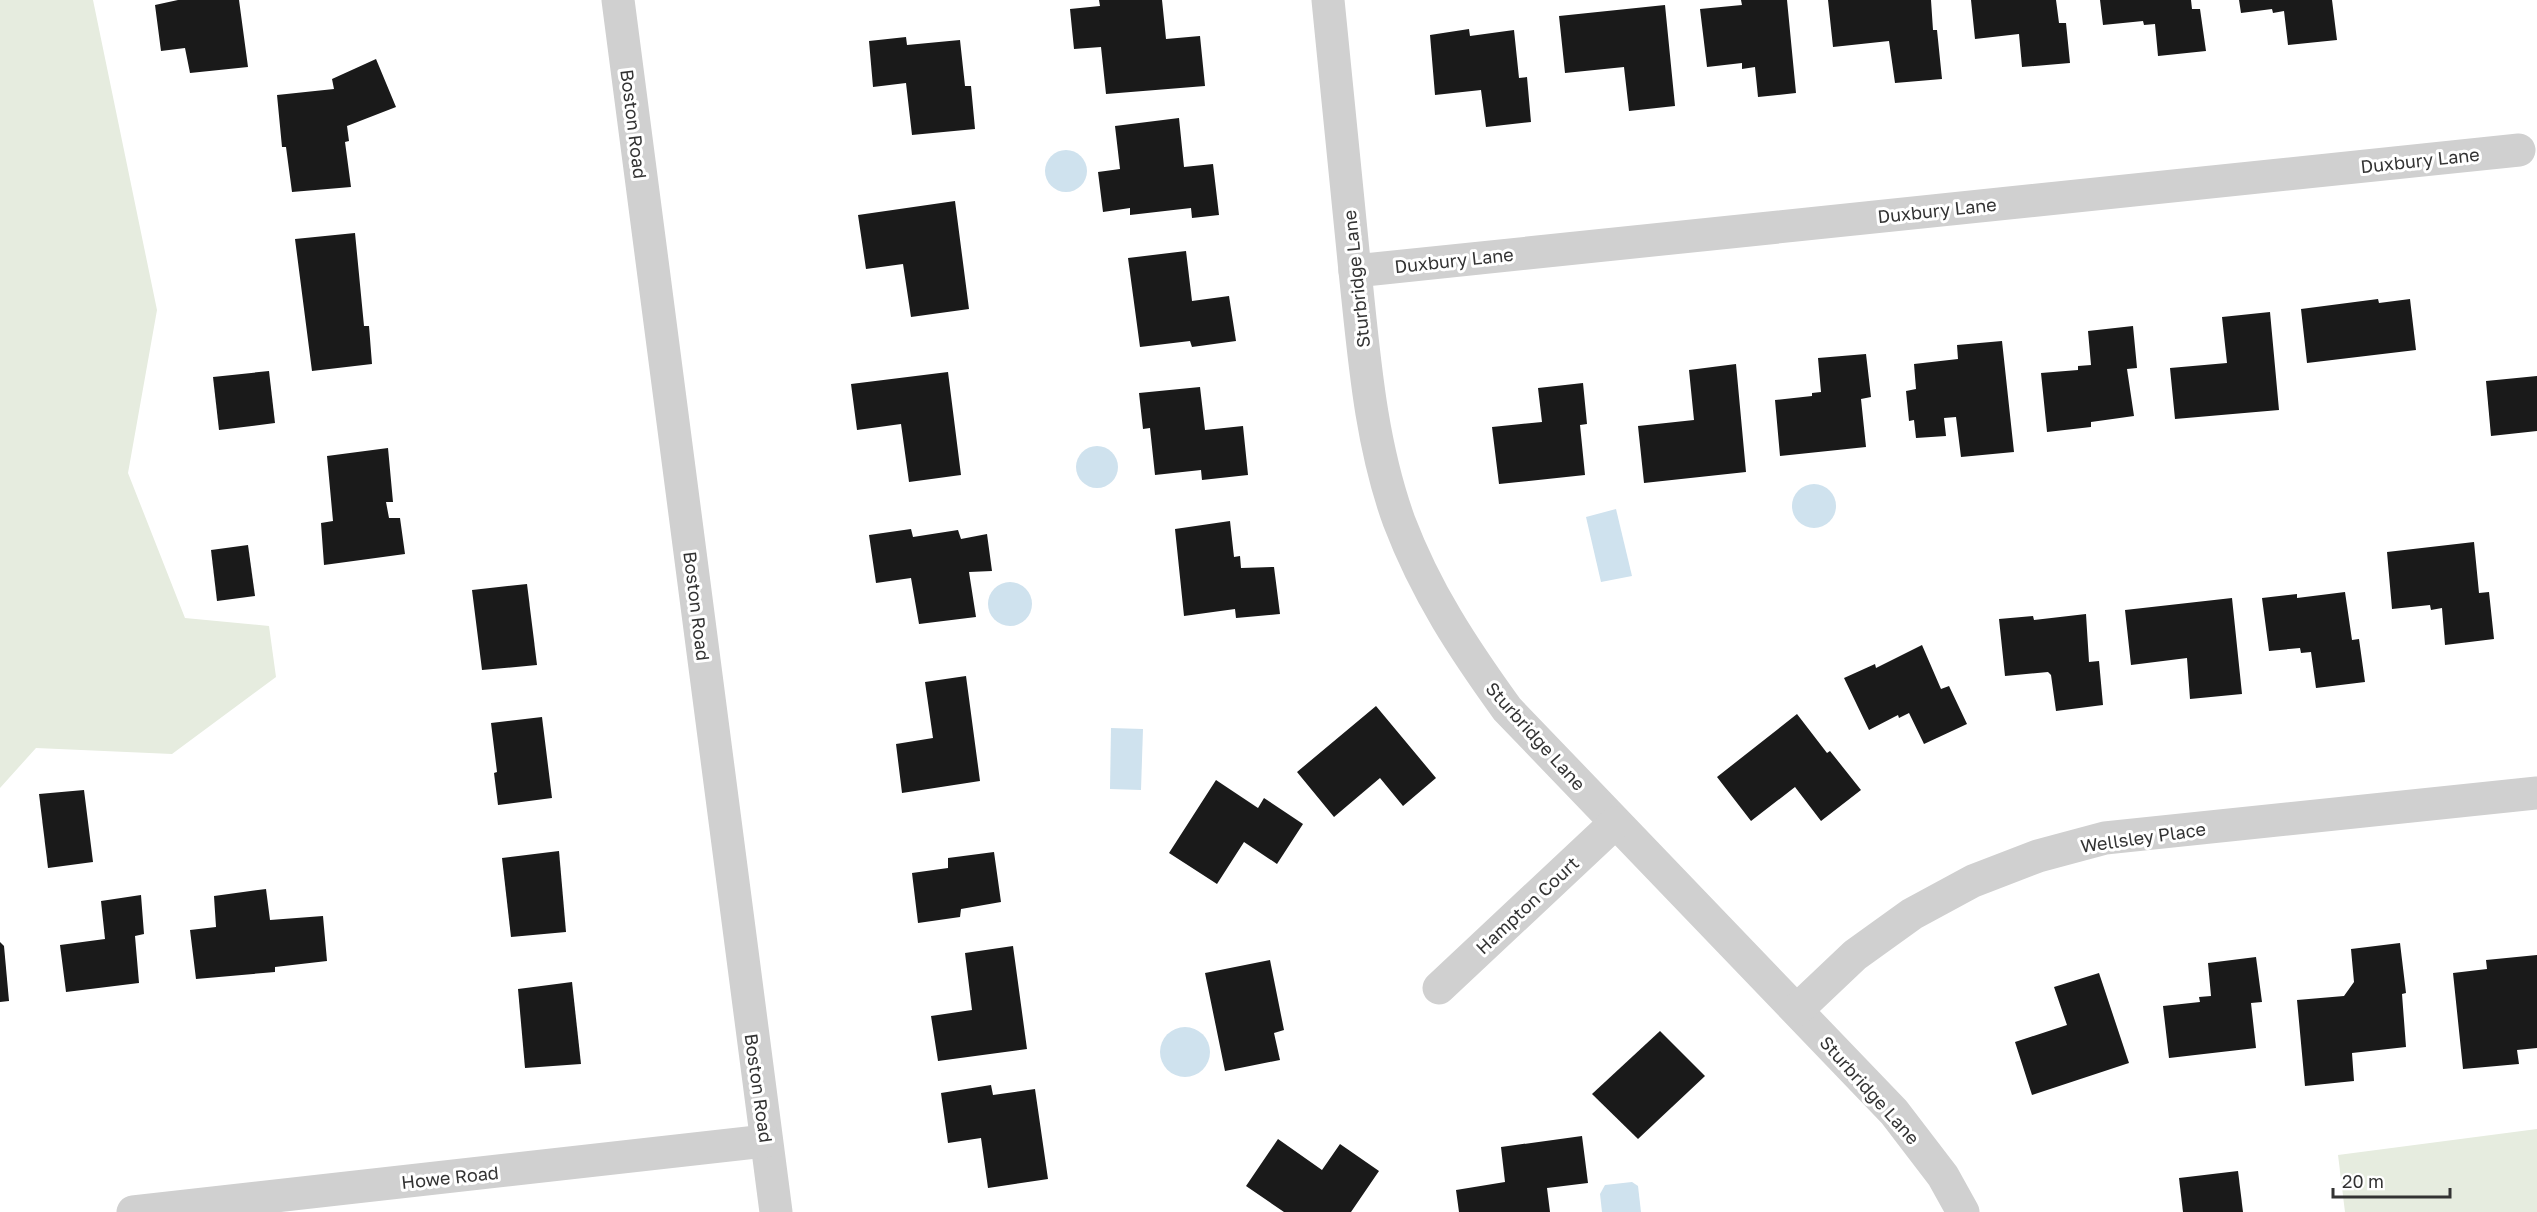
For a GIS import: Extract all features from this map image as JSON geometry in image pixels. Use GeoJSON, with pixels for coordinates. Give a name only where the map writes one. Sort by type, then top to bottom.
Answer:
{"type":"FeatureCollection","features":[{"type":"Feature","properties":{"kind":"street","name":"Boston Road"},"geometry":{"type":"LineString","coordinates":[[618,0],[776,1212]]}},
{"type":"Feature","properties":{"kind":"street","name":"Sturbridge Lane"},"geometry":{"type":"LineString","coordinates":[[1328,0],[1365,370],[1378,446],[1399,520],[1429,590],[1462,647],[1507,709],[1894,1112],[1943,1176],[1963,1212]]}},
{"type":"Feature","properties":{"kind":"street","name":"Duxbury Lane"},"geometry":{"type":"LineString","coordinates":[[1355,271],[2519,150]]}},
{"type":"Feature","properties":{"kind":"street","name":"Wellsley Place"},"geometry":{"type":"LineString","coordinates":[[1797,1010],[1855,955],[1912,914],[1973,881],[2038,856],[2105,838],[2537,794]]}},
{"type":"Feature","properties":{"kind":"street","name":"Hampton Court"},"geometry":{"type":"LineString","coordinates":[[1439,988],[1615,822]]}},
{"type":"Feature","properties":{"kind":"street","name":"Howe Road"},"geometry":{"type":"LineString","coordinates":[[133,1212],[766,1142]]}},
{"type":"Feature","properties":{"kind":"shaded area"},"geometry":{"type":"Polygon","coordinates":[[[0,0],[93,0],[157,310],[128,473],[185,618],[269,626],[276,677],[172,754],[36,748],[0,788],[0,0]]]}},
{"type":"Feature","properties":{"kind":"shaded area"},"geometry":{"type":"Polygon","coordinates":[[[2537,1129],[2537,1212],[2345,1212],[2338,1155],[2537,1129]]]}},
{"type":"Feature","properties":{"kind":"water"},"geometry":{"type":"Polygon","coordinates":[[[1066,150],[1074,151],[1081,156],[1086,163],[1086,179],[1081,186],[1074,191],[1066,192],[1058,191],[1051,186],[1046,179],[1045,171],[1046,163],[1051,156],[1058,151],[1066,150]]]}},
{"type":"Feature","properties":{"kind":"water"},"geometry":{"type":"Polygon","coordinates":[[[1097,446],[1105,447],[1112,452],[1117,459],[1117,475],[1112,482],[1105,487],[1097,488],[1089,487],[1082,482],[1077,475],[1076,467],[1077,459],[1082,452],[1089,447],[1097,446]]]}},
{"type":"Feature","properties":{"kind":"water"},"geometry":{"type":"Polygon","coordinates":[[[1814,484],[1830,490],[1836,506],[1830,522],[1814,528],[1798,522],[1792,506],[1798,490],[1814,484]]]}},
{"type":"Feature","properties":{"kind":"water"},"geometry":{"type":"Polygon","coordinates":[[[1616,509],[1632,576],[1601,582],[1586,517],[1616,509]]]}},
{"type":"Feature","properties":{"kind":"water"},"geometry":{"type":"Polygon","coordinates":[[[1010,582],[1025,589],[1032,604],[1025,619],[1010,626],[995,619],[988,604],[995,589],[1010,582]]]}},
{"type":"Feature","properties":{"kind":"water"},"geometry":{"type":"Polygon","coordinates":[[[1111,728],[1143,729],[1141,790],[1110,789],[1111,728]]]}},
{"type":"Feature","properties":{"kind":"water"},"geometry":{"type":"Polygon","coordinates":[[[1180,1027],[1190,1027],[1203,1034],[1210,1047],[1210,1057],[1203,1070],[1190,1077],[1180,1077],[1171,1073],[1164,1066],[1160,1057],[1160,1047],[1164,1038],[1171,1031],[1180,1027]]]}},
{"type":"Feature","properties":{"kind":"water"},"geometry":{"type":"Polygon","coordinates":[[[1632,1182],[1638,1186],[1641,1212],[1602,1212],[1600,1194],[1605,1185],[1632,1182]]]}},
{"type":"Feature","properties":{"kind":"building"},"geometry":{"type":"Polygon","coordinates":[[[178,0],[239,0],[248,67],[190,73],[185,48],[161,51],[155,5],[178,0]]]}},
{"type":"Feature","properties":{"kind":"building"},"geometry":{"type":"Polygon","coordinates":[[[1099,0],[1162,0],[1166,39],[1200,36],[1205,86],[1106,94],[1101,47],[1074,49],[1070,9],[1100,6],[1099,0]]]}},
{"type":"Feature","properties":{"kind":"building"},"geometry":{"type":"Polygon","coordinates":[[[1741,0],[1787,0],[1796,93],[1758,97],[1755,67],[1742,69],[1742,63],[1707,67],[1700,9],[1742,5],[1741,0]]]}},
{"type":"Feature","properties":{"kind":"building"},"geometry":{"type":"Polygon","coordinates":[[[1828,0],[1931,0],[1933,30],[1937,30],[1942,79],[1895,83],[1889,41],[1833,47],[1828,0]]]}},
{"type":"Feature","properties":{"kind":"building"},"geometry":{"type":"Polygon","coordinates":[[[1971,0],[2056,0],[2059,23],[2066,23],[2070,63],[2022,67],[2019,34],[1975,39],[1971,0]]]}},
{"type":"Feature","properties":{"kind":"building"},"geometry":{"type":"Polygon","coordinates":[[[2100,0],[2191,0],[2192,9],[2200,9],[2206,51],[2158,56],[2155,24],[2144,25],[2143,21],[2103,25],[2100,0]]]}},
{"type":"Feature","properties":{"kind":"building"},"geometry":{"type":"Polygon","coordinates":[[[2239,0],[2332,0],[2337,40],[2288,45],[2284,11],[2273,13],[2272,9],[2241,13],[2239,0]]]}},
{"type":"Feature","properties":{"kind":"building"},"geometry":{"type":"Polygon","coordinates":[[[1665,5],[1675,106],[1629,111],[1624,67],[1565,73],[1559,16],[1665,5]]]}},
{"type":"Feature","properties":{"kind":"building"},"geometry":{"type":"Polygon","coordinates":[[[1469,29],[1470,36],[1514,30],[1519,78],[1527,77],[1531,122],[1486,127],[1481,90],[1435,95],[1430,35],[1469,29]]]}},
{"type":"Feature","properties":{"kind":"building"},"geometry":{"type":"Polygon","coordinates":[[[906,37],[907,45],[960,40],[965,86],[971,86],[975,129],[912,135],[906,83],[873,87],[869,41],[906,37]]]}},
{"type":"Feature","properties":{"kind":"building"},"geometry":{"type":"Polygon","coordinates":[[[376,59],[396,107],[347,126],[349,141],[345,142],[351,187],[292,192],[286,147],[282,147],[277,95],[334,89],[332,79],[376,59]]]}},
{"type":"Feature","properties":{"kind":"building"},"geometry":{"type":"Polygon","coordinates":[[[1179,118],[1184,167],[1213,164],[1219,215],[1192,218],[1191,208],[1130,215],[1130,208],[1103,212],[1098,172],[1120,169],[1115,126],[1179,118]]]}},
{"type":"Feature","properties":{"kind":"building"},"geometry":{"type":"Polygon","coordinates":[[[955,201],[969,309],[911,317],[903,264],[866,269],[858,215],[955,201]]]}},
{"type":"Feature","properties":{"kind":"building"},"geometry":{"type":"Polygon","coordinates":[[[355,233],[364,326],[369,326],[372,364],[312,371],[295,239],[355,233]]]}},
{"type":"Feature","properties":{"kind":"building"},"geometry":{"type":"Polygon","coordinates":[[[1186,251],[1192,301],[1229,296],[1236,341],[1192,347],[1190,341],[1140,347],[1128,258],[1186,251]]]}},
{"type":"Feature","properties":{"kind":"building"},"geometry":{"type":"Polygon","coordinates":[[[2378,299],[2379,303],[2410,299],[2416,350],[2307,363],[2301,309],[2378,299]]]}},
{"type":"Feature","properties":{"kind":"building"},"geometry":{"type":"Polygon","coordinates":[[[2270,312],[2279,410],[2175,419],[2170,368],[2227,363],[2222,317],[2270,312]]]}},
{"type":"Feature","properties":{"kind":"building"},"geometry":{"type":"Polygon","coordinates":[[[2133,326],[2137,368],[2127,369],[2134,416],[2091,422],[2091,427],[2047,432],[2041,373],[2078,370],[2078,366],[2091,365],[2088,331],[2133,326]]]}},
{"type":"Feature","properties":{"kind":"building"},"geometry":{"type":"Polygon","coordinates":[[[2002,341],[2014,452],[1961,457],[1956,417],[1944,418],[1946,436],[1916,438],[1914,420],[1909,421],[1906,391],[1916,389],[1914,364],[1958,359],[1957,345],[2002,341]]]}},
{"type":"Feature","properties":{"kind":"building"},"geometry":{"type":"Polygon","coordinates":[[[1866,354],[1871,397],[1861,399],[1866,447],[1780,456],[1775,400],[1812,396],[1812,393],[1821,392],[1818,358],[1866,354]]]}},
{"type":"Feature","properties":{"kind":"building"},"geometry":{"type":"Polygon","coordinates":[[[1736,364],[1746,472],[1644,483],[1638,426],[1694,420],[1689,370],[1736,364]]]}},
{"type":"Feature","properties":{"kind":"building"},"geometry":{"type":"Polygon","coordinates":[[[269,371],[275,423],[219,430],[213,377],[269,371]]]}},
{"type":"Feature","properties":{"kind":"building"},"geometry":{"type":"Polygon","coordinates":[[[948,372],[961,475],[909,482],[901,424],[857,430],[851,384],[948,372]]]}},
{"type":"Feature","properties":{"kind":"building"},"geometry":{"type":"Polygon","coordinates":[[[2537,376],[2537,431],[2491,436],[2486,381],[2537,376]]]}},
{"type":"Feature","properties":{"kind":"building"},"geometry":{"type":"Polygon","coordinates":[[[1583,383],[1587,424],[1580,425],[1585,475],[1499,484],[1492,427],[1542,422],[1538,388],[1583,383]]]}},
{"type":"Feature","properties":{"kind":"building"},"geometry":{"type":"Polygon","coordinates":[[[1200,387],[1205,430],[1243,426],[1248,475],[1202,480],[1201,470],[1155,475],[1150,428],[1143,429],[1139,393],[1200,387]]]}},
{"type":"Feature","properties":{"kind":"building"},"geometry":{"type":"Polygon","coordinates":[[[388,448],[393,502],[386,502],[389,518],[400,518],[405,554],[324,565],[321,523],[333,521],[327,456],[388,448]]]}},
{"type":"Feature","properties":{"kind":"building"},"geometry":{"type":"Polygon","coordinates":[[[1230,521],[1234,557],[1240,556],[1241,568],[1274,567],[1280,614],[1236,618],[1235,609],[1184,616],[1175,529],[1230,521]]]}},
{"type":"Feature","properties":{"kind":"building"},"geometry":{"type":"Polygon","coordinates":[[[911,529],[913,537],[958,530],[961,539],[987,534],[992,571],[969,572],[976,617],[919,624],[911,578],[876,583],[869,535],[911,529]]]}},
{"type":"Feature","properties":{"kind":"building"},"geometry":{"type":"Polygon","coordinates":[[[2474,542],[2479,593],[2489,592],[2494,639],[2445,645],[2442,608],[2431,610],[2430,605],[2392,609],[2387,552],[2474,542]]]}},
{"type":"Feature","properties":{"kind":"building"},"geometry":{"type":"Polygon","coordinates":[[[248,545],[255,596],[217,601],[211,550],[248,545]]]}},
{"type":"Feature","properties":{"kind":"building"},"geometry":{"type":"Polygon","coordinates":[[[527,584],[537,665],[482,670],[472,590],[527,584]]]}},
{"type":"Feature","properties":{"kind":"building"},"geometry":{"type":"Polygon","coordinates":[[[2345,592],[2352,640],[2359,639],[2365,682],[2316,688],[2311,652],[2301,653],[2300,648],[2269,651],[2262,598],[2297,594],[2297,598],[2345,592]]]}},
{"type":"Feature","properties":{"kind":"building"},"geometry":{"type":"Polygon","coordinates":[[[2232,598],[2242,694],[2190,699],[2187,658],[2131,665],[2125,610],[2232,598]]]}},
{"type":"Feature","properties":{"kind":"building"},"geometry":{"type":"Polygon","coordinates":[[[2086,614],[2089,662],[2099,661],[2103,705],[2056,711],[2051,675],[2048,672],[2005,676],[1999,619],[2033,616],[2034,620],[2086,614]]]}},
{"type":"Feature","properties":{"kind":"building"},"geometry":{"type":"Polygon","coordinates":[[[1922,645],[1941,689],[1949,686],[1967,724],[1924,744],[1909,713],[1899,718],[1898,715],[1869,730],[1844,678],[1875,664],[1876,668],[1922,645]]]}},
{"type":"Feature","properties":{"kind":"building"},"geometry":{"type":"Polygon","coordinates":[[[966,676],[980,781],[902,793],[896,744],[933,738],[925,682],[966,676]]]}},
{"type":"Feature","properties":{"kind":"building"},"geometry":{"type":"Polygon","coordinates":[[[1376,706],[1436,778],[1403,806],[1380,778],[1334,817],[1297,772],[1376,706]]]}},
{"type":"Feature","properties":{"kind":"building"},"geometry":{"type":"Polygon","coordinates":[[[1797,714],[1827,753],[1830,751],[1861,790],[1821,821],[1795,787],[1751,821],[1717,777],[1797,714]]]}},
{"type":"Feature","properties":{"kind":"building"},"geometry":{"type":"Polygon","coordinates":[[[542,717],[552,798],[498,805],[494,773],[497,772],[491,723],[542,717]]]}},
{"type":"Feature","properties":{"kind":"building"},"geometry":{"type":"Polygon","coordinates":[[[1216,780],[1258,808],[1264,798],[1303,824],[1277,864],[1244,842],[1217,884],[1169,853],[1216,780]]]}},
{"type":"Feature","properties":{"kind":"building"},"geometry":{"type":"Polygon","coordinates":[[[84,790],[93,862],[48,868],[39,794],[84,790]]]}},
{"type":"Feature","properties":{"kind":"building"},"geometry":{"type":"Polygon","coordinates":[[[559,851],[566,932],[511,937],[502,858],[559,851]]]}},
{"type":"Feature","properties":{"kind":"building"},"geometry":{"type":"Polygon","coordinates":[[[994,852],[1001,902],[961,909],[960,917],[918,923],[912,873],[948,868],[948,858],[994,852]]]}},
{"type":"Feature","properties":{"kind":"building"},"geometry":{"type":"Polygon","coordinates":[[[266,889],[270,920],[323,916],[327,961],[275,967],[275,972],[196,979],[190,930],[216,927],[214,896],[266,889]]]}},
{"type":"Feature","properties":{"kind":"building"},"geometry":{"type":"Polygon","coordinates":[[[141,895],[144,934],[135,936],[139,983],[66,992],[60,945],[105,939],[101,901],[141,895]]]}},
{"type":"Feature","properties":{"kind":"building"},"geometry":{"type":"Polygon","coordinates":[[[0,942],[4,946],[9,1001],[0,1002],[0,942]]]}},
{"type":"Feature","properties":{"kind":"building"},"geometry":{"type":"Polygon","coordinates":[[[2400,943],[2406,993],[2402,994],[2406,1047],[2352,1053],[2354,1081],[2305,1086],[2297,1000],[2344,996],[2354,982],[2351,949],[2400,943]]]}},
{"type":"Feature","properties":{"kind":"building"},"geometry":{"type":"Polygon","coordinates":[[[1013,946],[1027,1049],[938,1061],[931,1016],[972,1010],[965,953],[1013,946]]]}},
{"type":"Feature","properties":{"kind":"building"},"geometry":{"type":"Polygon","coordinates":[[[2537,955],[2537,1048],[2517,1050],[2519,1064],[2463,1069],[2453,973],[2487,969],[2486,960],[2537,955]]]}},
{"type":"Feature","properties":{"kind":"building"},"geometry":{"type":"Polygon","coordinates":[[[2256,957],[2262,1002],[2251,1003],[2256,1048],[2169,1058],[2163,1006],[2200,1002],[2199,997],[2211,996],[2208,963],[2256,957]]]}},
{"type":"Feature","properties":{"kind":"building"},"geometry":{"type":"Polygon","coordinates":[[[1270,960],[1284,1030],[1274,1033],[1280,1060],[1225,1071],[1205,973],[1270,960]]]}},
{"type":"Feature","properties":{"kind":"building"},"geometry":{"type":"Polygon","coordinates":[[[2099,973],[2129,1063],[2032,1095],[2015,1042],[2067,1025],[2054,987],[2099,973]]]}},
{"type":"Feature","properties":{"kind":"building"},"geometry":{"type":"Polygon","coordinates":[[[572,982],[581,1064],[525,1068],[518,989],[572,982]]]}},
{"type":"Feature","properties":{"kind":"building"},"geometry":{"type":"Polygon","coordinates":[[[1660,1031],[1705,1076],[1638,1139],[1592,1094],[1660,1031]]]}},
{"type":"Feature","properties":{"kind":"building"},"geometry":{"type":"Polygon","coordinates":[[[991,1085],[993,1095],[1035,1089],[1048,1179],[988,1188],[981,1138],[948,1143],[941,1093],[991,1085]]]}},
{"type":"Feature","properties":{"kind":"building"},"geometry":{"type":"Polygon","coordinates":[[[1582,1136],[1588,1183],[1547,1188],[1550,1212],[1459,1212],[1456,1190],[1505,1182],[1501,1147],[1582,1136]]]}},
{"type":"Feature","properties":{"kind":"building"},"geometry":{"type":"Polygon","coordinates":[[[1278,1139],[1322,1170],[1340,1144],[1379,1171],[1351,1212],[1284,1212],[1246,1186],[1278,1139]]]}},
{"type":"Feature","properties":{"kind":"building"},"geometry":{"type":"Polygon","coordinates":[[[2238,1171],[2243,1212],[2183,1212],[2179,1178],[2238,1171]]]}}]}
